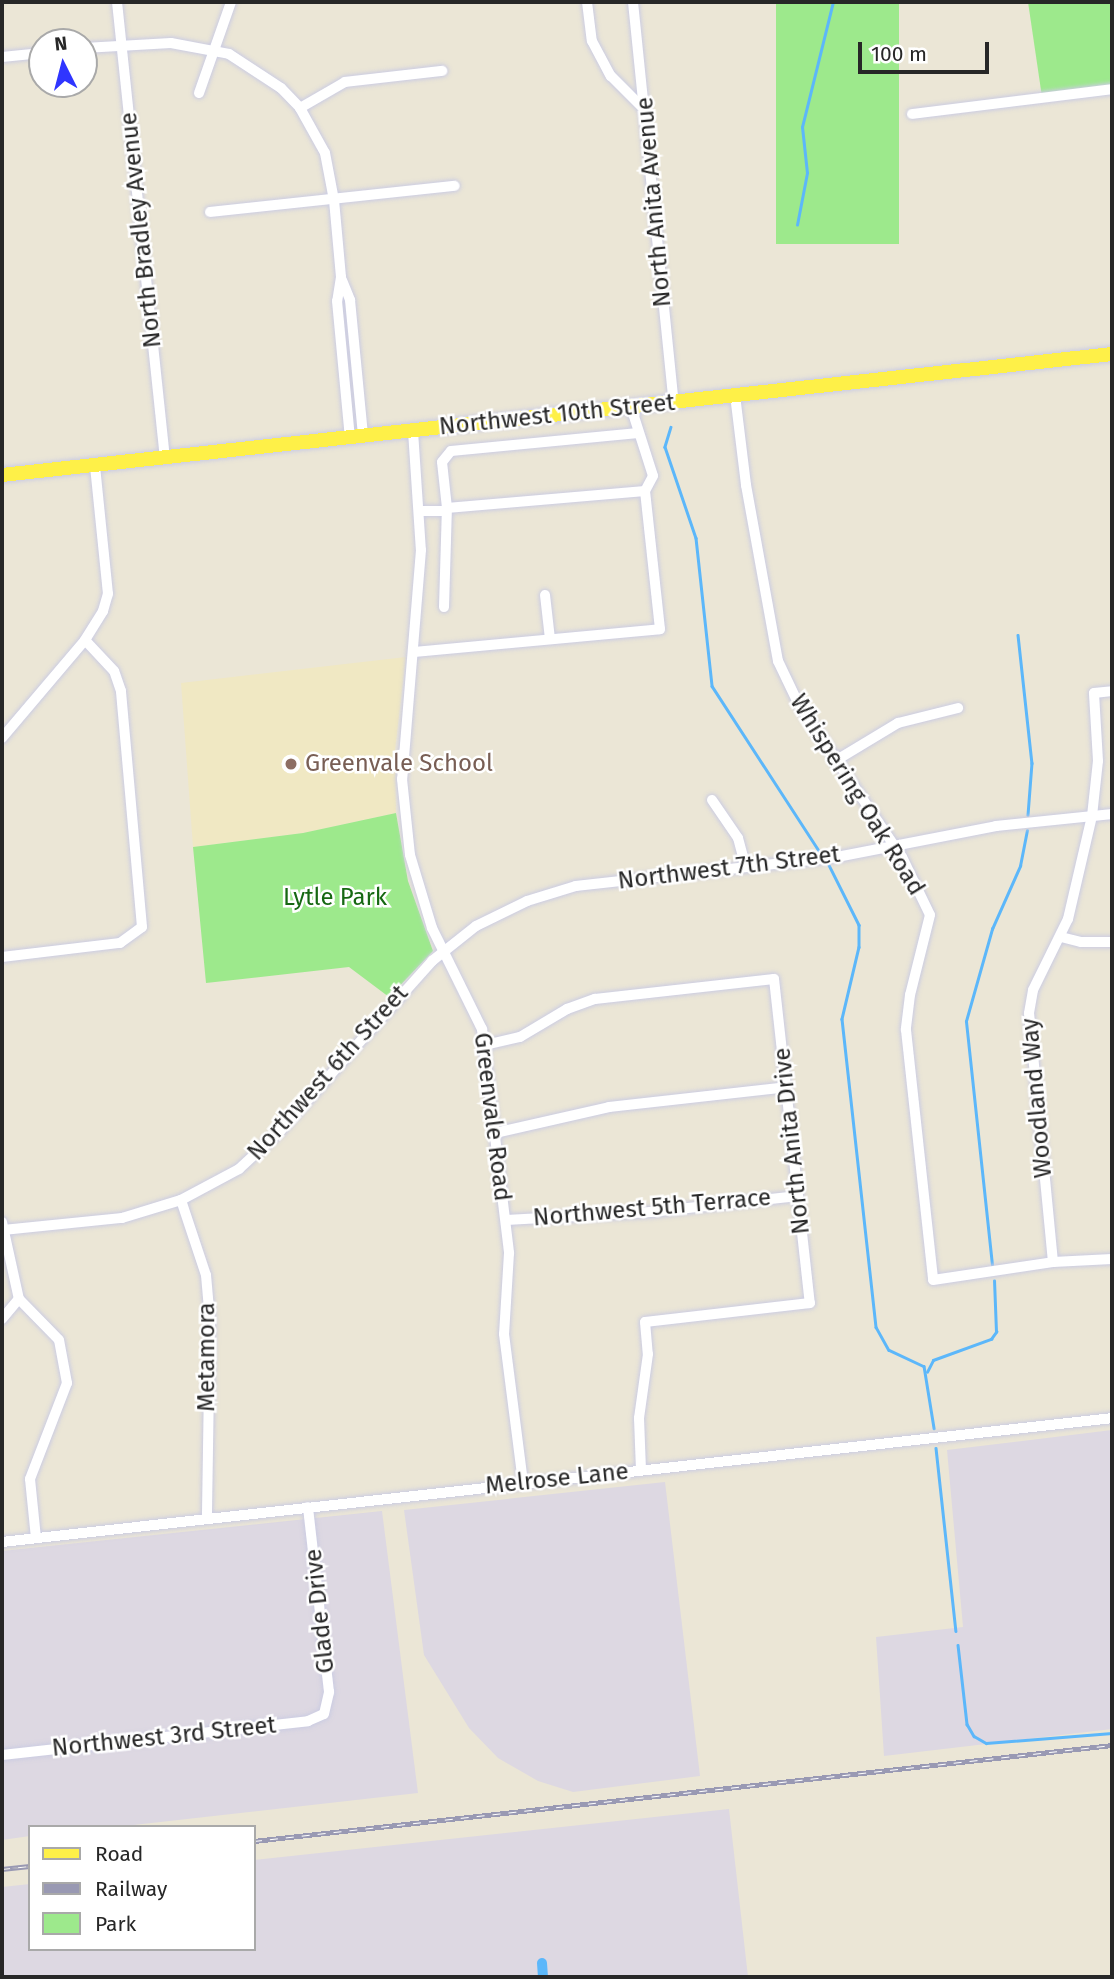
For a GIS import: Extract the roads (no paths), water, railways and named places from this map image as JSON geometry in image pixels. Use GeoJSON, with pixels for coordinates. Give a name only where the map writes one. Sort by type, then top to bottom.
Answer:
{"type":"FeatureCollection","features":[{"type":"Feature","properties":{"kind":"main road","name":"Northwest 10th Street"},"geometry":{"type":"LineString","coordinates":[[2,475],[1112,354]]}},
{"type":"Feature","properties":{"kind":"street","name":"North Bradley Avenue"},"geometry":{"type":"LineString","coordinates":[[117,2],[165,458]]}},
{"type":"Feature","properties":{"kind":"street"},"geometry":{"type":"LineString","coordinates":[[199,93],[231,2]]}},
{"type":"Feature","properties":{"kind":"street"},"geometry":{"type":"LineString","coordinates":[[587,2],[592,41],[611,76],[645,110]]}},
{"type":"Feature","properties":{"kind":"street","name":"North Anita Avenue"},"geometry":{"type":"LineString","coordinates":[[633,2],[645,110],[649,180],[674,403]]}},
{"type":"Feature","properties":{"kind":"street"},"geometry":{"type":"LineString","coordinates":[[98,46],[122,43],[171,43],[229,54],[250,66],[300,108],[325,153],[334,200],[341,277],[337,300],[342,359],[357,437]]}},
{"type":"Feature","properties":{"kind":"street"},"geometry":{"type":"LineString","coordinates":[[2,57],[28,54]]}},
{"type":"Feature","properties":{"kind":"street"},"geometry":{"type":"LineString","coordinates":[[300,108],[345,82],[442,71]]}},
{"type":"Feature","properties":{"kind":"street"},"geometry":{"type":"LineString","coordinates":[[912,114],[1112,89]]}},
{"type":"Feature","properties":{"kind":"street"},"geometry":{"type":"LineString","coordinates":[[210,212],[455,186]]}},
{"type":"Feature","properties":{"kind":"street"},"geometry":{"type":"LineString","coordinates":[[341,277],[350,300],[357,437]]}},
{"type":"Feature","properties":{"kind":"street"},"geometry":{"type":"LineString","coordinates":[[337,300],[350,300]]}},
{"type":"Feature","properties":{"kind":"street"},"geometry":{"type":"LineString","coordinates":[[342,359],[355,358]]}},
{"type":"Feature","properties":{"kind":"street","name":"Whispering Oak Road"},"geometry":{"type":"LineString","coordinates":[[735,395],[746,485],[778,661],[835,761],[892,846],[930,915],[909,995],[906,1030],[933,1280],[1053,1262]]}},
{"type":"Feature","properties":{"kind":"street"},"geometry":{"type":"LineString","coordinates":[[414,652],[660,629],[645,491],[653,476],[631,407]]}},
{"type":"Feature","properties":{"kind":"street","name":"Greenvale Road"},"geometry":{"type":"LineString","coordinates":[[413,431],[420,511],[414,652],[402,779],[414,877],[443,951],[478,1015],[485,1045],[506,1220],[509,1266],[504,1334],[523,1482]]}},
{"type":"Feature","properties":{"kind":"street"},"geometry":{"type":"LineString","coordinates":[[444,607],[447,510],[442,462],[451,451],[638,433]]}},
{"type":"Feature","properties":{"kind":"street"},"geometry":{"type":"LineString","coordinates":[[2,738],[85,639],[108,594],[95,465]]}},
{"type":"Feature","properties":{"kind":"street"},"geometry":{"type":"LineString","coordinates":[[420,511],[645,491]]}},
{"type":"Feature","properties":{"kind":"street"},"geometry":{"type":"LineString","coordinates":[[545,595],[550,639]]}},
{"type":"Feature","properties":{"kind":"street"},"geometry":{"type":"LineString","coordinates":[[2,957],[120,943],[142,927],[121,691],[114,671],[85,639]]}},
{"type":"Feature","properties":{"kind":"street","name":"Woodland Way"},"geometry":{"type":"LineString","coordinates":[[1053,1262],[1028,1027],[1033,990],[1061,937],[1092,816],[1098,761],[1094,693],[1112,691]]}},
{"type":"Feature","properties":{"kind":"street"},"geometry":{"type":"LineString","coordinates":[[835,761],[898,723],[958,708]]}},
{"type":"Feature","properties":{"kind":"street"},"geometry":{"type":"LineString","coordinates":[[712,800],[738,838],[747,867]]}},
{"type":"Feature","properties":{"kind":"street","name":"Northwest 7th Street"},"geometry":{"type":"LineString","coordinates":[[443,951],[501,912],[552,892],[892,846],[1028,823],[1112,814]]}},
{"type":"Feature","properties":{"kind":"street"},"geometry":{"type":"LineString","coordinates":[[1061,937],[1081,942],[1112,942]]}},
{"type":"Feature","properties":{"kind":"street","name":"Northwest 6th Street"},"geometry":{"type":"LineString","coordinates":[[3,1230],[122,1218],[181,1200],[254,1156],[443,951]]}},
{"type":"Feature","properties":{"kind":"street","name":"North Anita Drive"},"geometry":{"type":"LineString","coordinates":[[485,1045],[520,1037],[567,1009],[595,999],[774,979],[810,1303],[645,1322],[648,1354],[639,1418],[641,1470]]}},
{"type":"Feature","properties":{"kind":"street"},"geometry":{"type":"LineString","coordinates":[[495,1133],[610,1107],[786,1087]]}},
{"type":"Feature","properties":{"kind":"street","name":"Northwest 5th Terrace"},"geometry":{"type":"LineString","coordinates":[[506,1220],[651,1212],[798,1196]]}},
{"type":"Feature","properties":{"kind":"street","name":"Metamora"},"geometry":{"type":"LineString","coordinates":[[181,1200],[203,1265],[210,1321],[207,1518]]}},
{"type":"Feature","properties":{"kind":"street"},"geometry":{"type":"LineString","coordinates":[[2,1222],[19,1299],[59,1340],[67,1383],[30,1479],[36,1538]]}},
{"type":"Feature","properties":{"kind":"street"},"geometry":{"type":"LineString","coordinates":[[1053,1262],[1112,1259]]}},
{"type":"Feature","properties":{"kind":"street"},"geometry":{"type":"LineString","coordinates":[[2,1319],[19,1299]]}},
{"type":"Feature","properties":{"kind":"street","name":"Melrose Lane"},"geometry":{"type":"LineString","coordinates":[[2,1542],[1112,1418]]}},
{"type":"Feature","properties":{"kind":"street","name":"Glade Drive"},"geometry":{"type":"LineString","coordinates":[[308,1507],[329,1692],[324,1714]]}},
{"type":"Feature","properties":{"kind":"street","name":"Northwest 3rd Street"},"geometry":{"type":"LineString","coordinates":[[2,1755],[308,1721],[324,1714]]}},
{"type":"Feature","properties":{"kind":"waterway"},"geometry":{"type":"LineString","coordinates":[[797,225],[807,173],[802,127],[833,2]]}},
{"type":"Feature","properties":{"kind":"waterway"},"geometry":{"type":"LineString","coordinates":[[671,427],[665,447],[696,538],[712,686],[819,851]]}},
{"type":"Feature","properties":{"kind":"waterway"},"geometry":{"type":"LineString","coordinates":[[1018,635],[1032,763],[1028,815]]}},
{"type":"Feature","properties":{"kind":"waterway"},"geometry":{"type":"LineString","coordinates":[[992,1265],[966,1021],[992,929],[1020,866],[1027,831]]}},
{"type":"Feature","properties":{"kind":"waterway"},"geometry":{"type":"LineString","coordinates":[[829,865],[859,925],[859,947],[842,1019],[876,1327],[889,1350],[924,1366],[934,1428]]}},
{"type":"Feature","properties":{"kind":"waterway"},"geometry":{"type":"LineString","coordinates":[[927,1372],[933,1360],[991,1339],[996,1332],[994,1281]]}},
{"type":"Feature","properties":{"kind":"waterway"},"geometry":{"type":"LineString","coordinates":[[936,1448],[956,1631]]}},
{"type":"Feature","properties":{"kind":"waterway"},"geometry":{"type":"LineString","coordinates":[[958,1645],[967,1724],[974,1736],[986,1743],[1112,1733]]}},
{"type":"Feature","properties":{"kind":"waterway"},"geometry":{"type":"LineString","coordinates":[[542,1963],[543,1977]]}},
{"type":"Feature","properties":{"kind":"railway"},"geometry":{"type":"LineString","coordinates":[[256,1841],[1112,1745]]}},
{"type":"Feature","properties":{"kind":"railway"},"geometry":{"type":"LineString","coordinates":[[2,1869],[28,1866]]}},
{"type":"Feature","properties":{"kind":"place","name":"Greenvale School"},"geometry":{"type":"Point","coordinates":[291,764]}},
{"type":"Feature","properties":{"kind":"park label","name":"Lytle Park"},"geometry":{"type":"Point","coordinates":[335,898]}}]}
